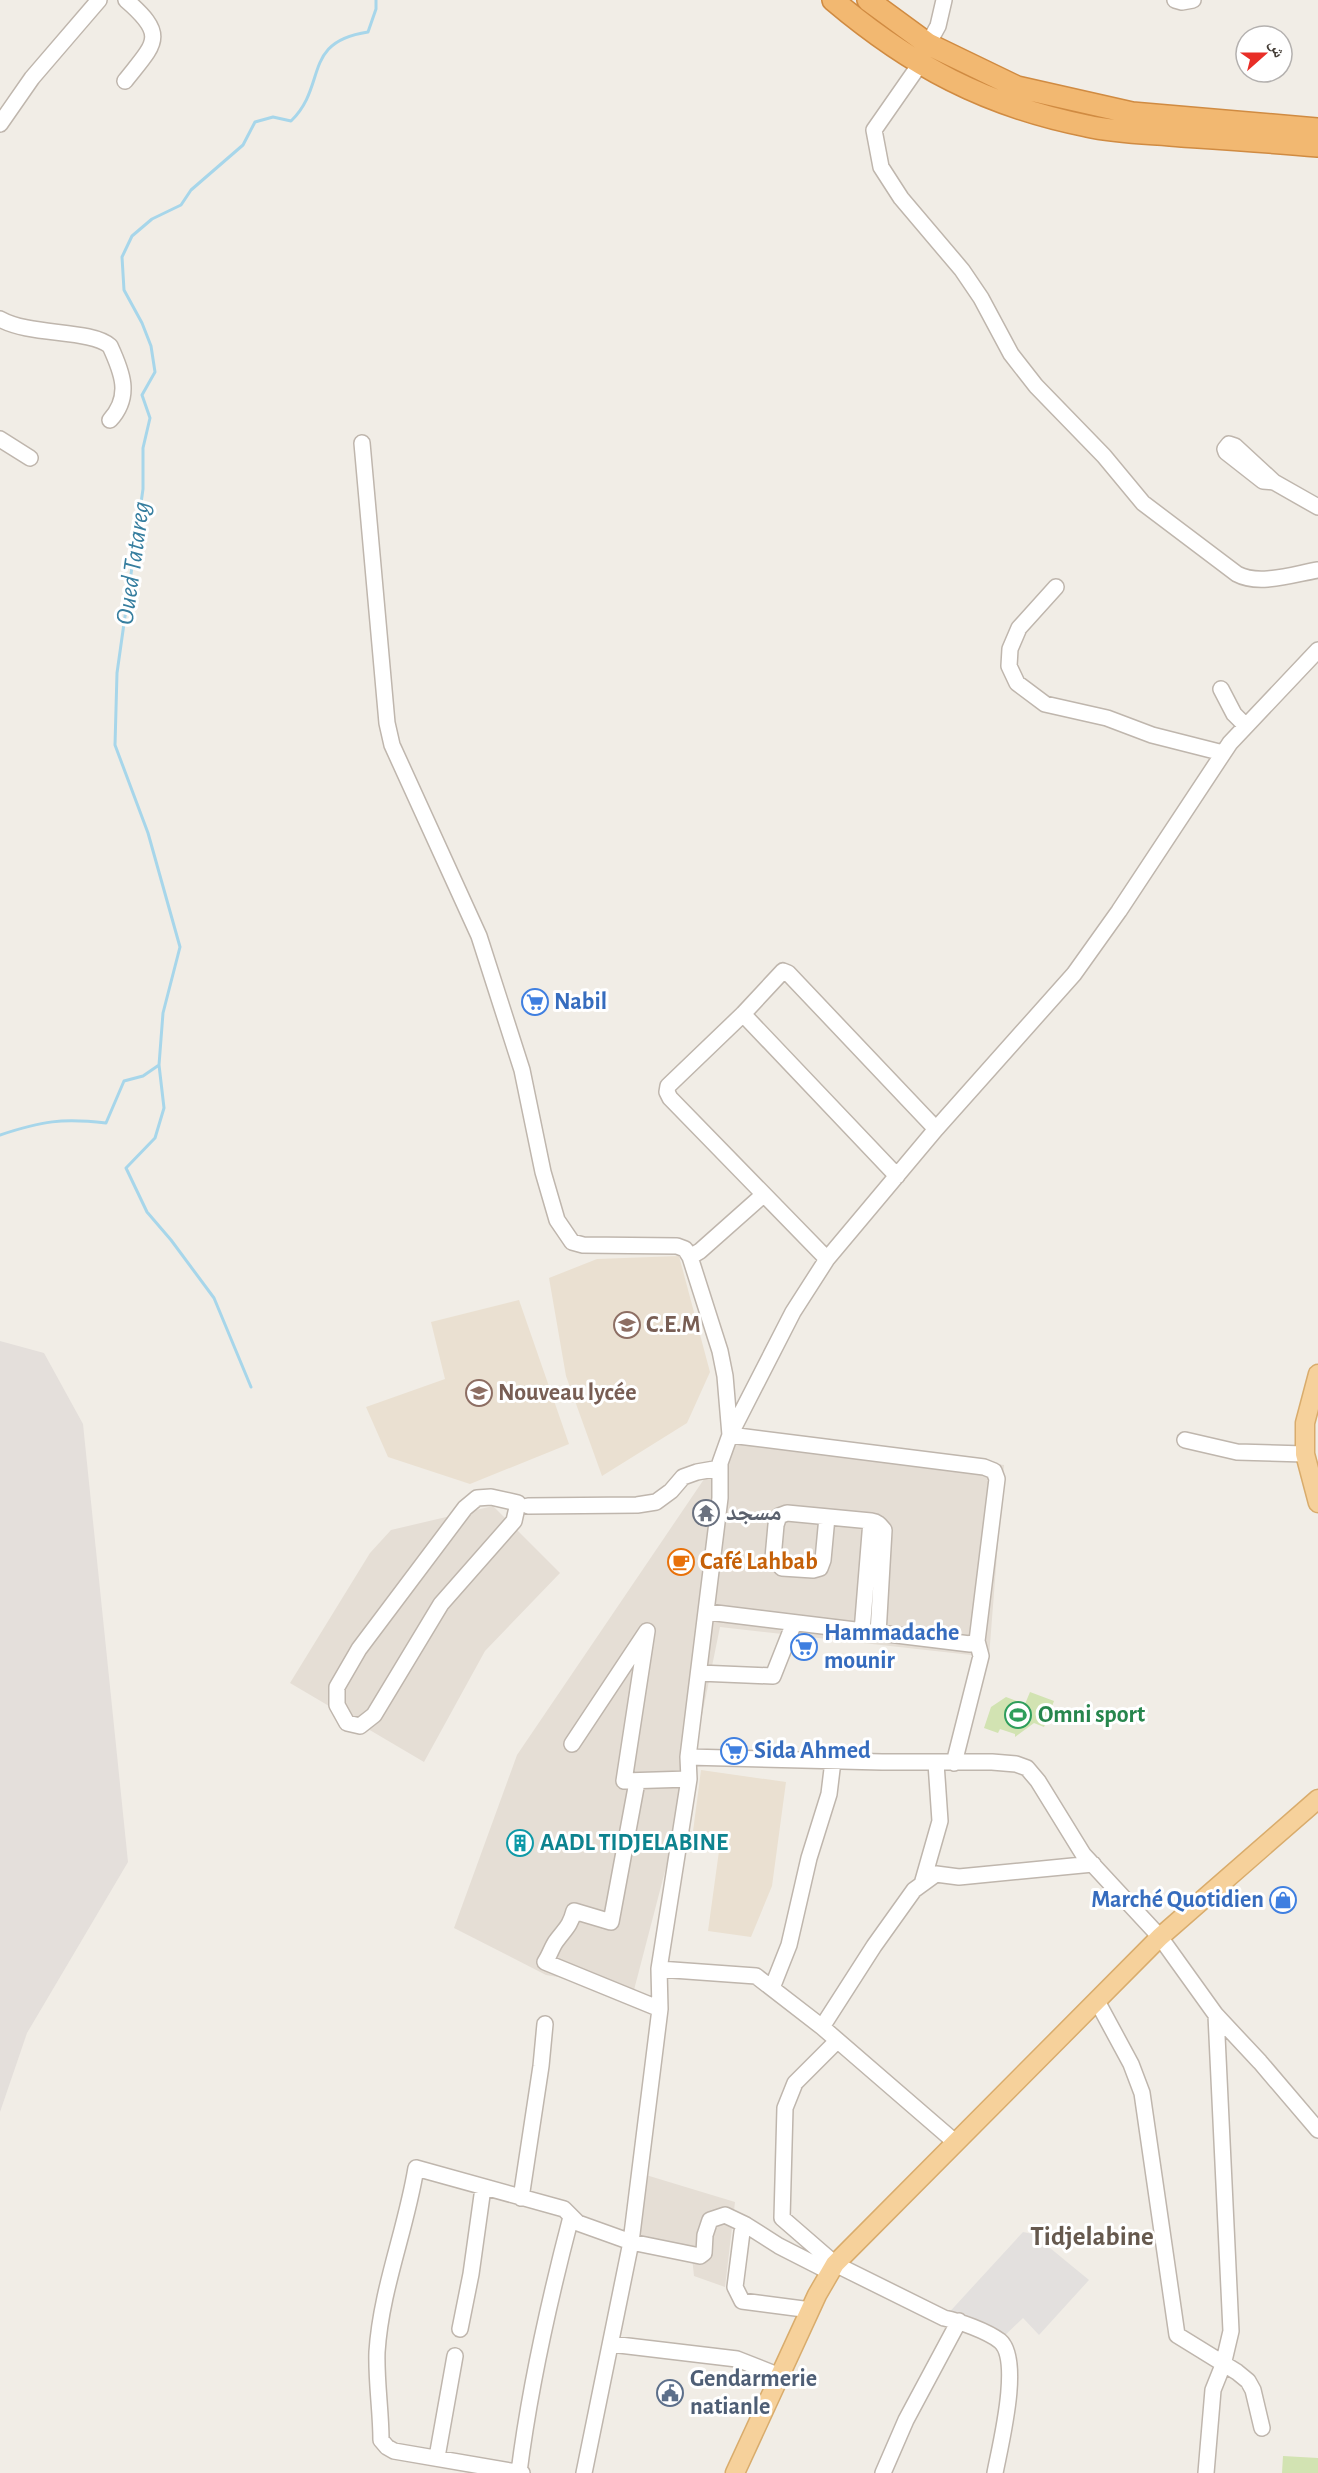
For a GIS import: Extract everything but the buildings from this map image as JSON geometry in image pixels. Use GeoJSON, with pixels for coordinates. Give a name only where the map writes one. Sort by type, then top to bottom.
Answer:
{"type":"FeatureCollection","features":[{"type":"Feature","properties":{"kind":"highway"},"geometry":{"type":"LineString","coordinates":[[833,0],[872,32],[920,64],[948,81],[1001,103],[1087,126],[1135,132],[1318,146]]}},
{"type":"Feature","properties":{"kind":"highway"},"geometry":{"type":"LineString","coordinates":[[868,0],[928,44],[1017,87],[1132,112],[1318,129]]}},
{"type":"Feature","properties":{"kind":"main road"},"geometry":{"type":"LineString","coordinates":[[1318,1374],[1305,1423],[1305,1454],[1318,1503]]}},
{"type":"Feature","properties":{"kind":"main road"},"geometry":{"type":"LineString","coordinates":[[735,2473],[832,2268],[1161,1937],[1300,1823],[1318,1799]]}},
{"type":"Feature","properties":{"kind":"street"},"geometry":{"type":"LineString","coordinates":[[0,124],[32,78],[99,0]]}},
{"type":"Feature","properties":{"kind":"street"},"geometry":{"type":"LineString","coordinates":[[125,81],[147,54],[152,41],[150,23],[126,0]]}},
{"type":"Feature","properties":{"kind":"street"},"geometry":{"type":"LineString","coordinates":[[928,44],[938,26],[944,0]]}},
{"type":"Feature","properties":{"kind":"street"},"geometry":{"type":"LineString","coordinates":[[1175,0],[1182,2],[1193,0]]}},
{"type":"Feature","properties":{"kind":"street"},"geometry":{"type":"LineString","coordinates":[[920,64],[874,130],[881,167],[901,198],[962,270],[981,298],[1017,362],[1051,402],[1104,456],[1143,503],[1237,574],[1247,578],[1263,579],[1318,570]]}},
{"type":"Feature","properties":{"kind":"street"},"geometry":{"type":"LineString","coordinates":[[0,319],[20,328],[95,338],[110,345],[120,369],[123,389],[119,411],[111,420]]}},
{"type":"Feature","properties":{"kind":"street"},"geometry":{"type":"LineString","coordinates":[[0,439],[30,458]]}},
{"type":"Feature","properties":{"kind":"street"},"geometry":{"type":"LineString","coordinates":[[362,443],[387,723],[392,745],[479,936],[522,1070],[543,1173],[557,1220],[572,1242],[583,1245],[677,1246],[685,1249],[690,1257],[720,1351],[730,1435]]}},
{"type":"Feature","properties":{"kind":"street"},"geometry":{"type":"LineString","coordinates":[[1274,482],[1318,507]]}},
{"type":"Feature","properties":{"kind":"street"},"geometry":{"type":"LineString","coordinates":[[1056,587],[1019,628],[1010,649],[1009,666],[1017,683],[1045,704],[1107,718],[1152,735],[1223,753]]}},
{"type":"Feature","properties":{"kind":"street"},"geometry":{"type":"LineString","coordinates":[[584,2473],[631,2242],[660,2009],[658,1969],[689,1779],[688,1757],[708,1612],[720,1498],[720,1468],[730,1435],[793,1312],[827,1259],[936,1129],[1074,974],[1126,901],[1223,753],[1318,650]]}},
{"type":"Feature","properties":{"kind":"street"},"geometry":{"type":"LineString","coordinates":[[1221,689],[1234,714],[1246,726]]}},
{"type":"Feature","properties":{"kind":"street"},"geometry":{"type":"LineString","coordinates":[[827,1259],[670,1098],[667,1092],[668,1086],[743,1014],[783,971],[788,973],[936,1129]]}},
{"type":"Feature","properties":{"kind":"street"},"geometry":{"type":"LineString","coordinates":[[743,1014],[897,1176]]}},
{"type":"Feature","properties":{"kind":"street"},"geometry":{"type":"LineString","coordinates":[[690,1257],[700,1251],[763,1195]]}},
{"type":"Feature","properties":{"kind":"street"},"geometry":{"type":"LineString","coordinates":[[730,1435],[984,1467],[994,1471],[997,1479],[977,1641],[981,1656],[954,1763]]}},
{"type":"Feature","properties":{"kind":"street"},"geometry":{"type":"LineString","coordinates":[[1185,1440],[1237,1452],[1305,1454]]}},
{"type":"Feature","properties":{"kind":"street"},"geometry":{"type":"LineString","coordinates":[[523,1504],[514,1521],[441,1604],[374,1715],[360,1726],[347,1723],[337,1705],[337,1687],[359,1649],[465,1508],[477,1498],[491,1497],[523,1504],[637,1505],[656,1502],[683,1477],[720,1468]]}},
{"type":"Feature","properties":{"kind":"street"},"geometry":{"type":"LineString","coordinates":[[826,1517],[823,1560],[820,1568],[813,1570],[782,1568],[773,1558],[776,1525],[779,1516],[787,1513],[871,1521],[880,1524],[884,1530],[878,1634]]}},
{"type":"Feature","properties":{"kind":"street"},"geometry":{"type":"LineString","coordinates":[[862,1632],[871,1521]]}},
{"type":"Feature","properties":{"kind":"street"},"geometry":{"type":"LineString","coordinates":[[708,1612],[970,1644],[977,1641]]}},
{"type":"Feature","properties":{"kind":"street"},"geometry":{"type":"LineString","coordinates":[[699,1673],[773,1676],[794,1623]]}},
{"type":"Feature","properties":{"kind":"street"},"geometry":{"type":"LineString","coordinates":[[572,1744],[647,1631],[624,1781],[689,1779]]}},
{"type":"Feature","properties":{"kind":"street"},"geometry":{"type":"LineString","coordinates":[[688,1757],[936,1763],[992,1762],[1016,1764],[1027,1768],[1071,1836],[1093,1864],[1151,1930],[1161,1937],[1216,2015],[1318,2130]]}},
{"type":"Feature","properties":{"kind":"street"},"geometry":{"type":"LineString","coordinates":[[772,1988],[789,1944],[809,1858],[829,1794],[833,1761]]}},
{"type":"Feature","properties":{"kind":"street"},"geometry":{"type":"LineString","coordinates":[[922,1884],[940,1821],[936,1763]]}},
{"type":"Feature","properties":{"kind":"street"},"geometry":{"type":"LineString","coordinates":[[637,1782],[610,1922],[574,1911],[570,1925],[555,1942],[545,1962],[660,2009]]}},
{"type":"Feature","properties":{"kind":"street"},"geometry":{"type":"LineString","coordinates":[[822,2027],[880,1937],[914,1890],[936,1874],[960,1876],[1093,1864]]}},
{"type":"Feature","properties":{"kind":"street"},"geometry":{"type":"LineString","coordinates":[[658,1969],[756,1976],[822,2027],[955,2142]]}},
{"type":"Feature","properties":{"kind":"street"},"geometry":{"type":"LineString","coordinates":[[1097,2001],[1131,2064],[1142,2092],[1177,2335],[1248,2381],[1253,2390],[1262,2428]]}},
{"type":"Feature","properties":{"kind":"street"},"geometry":{"type":"LineString","coordinates":[[1206,2473],[1213,2390],[1223,2365],[1231,2331],[1216,2015]]}},
{"type":"Feature","properties":{"kind":"street"},"geometry":{"type":"LineString","coordinates":[[521,2198],[545,2024]]}},
{"type":"Feature","properties":{"kind":"street"},"geometry":{"type":"LineString","coordinates":[[832,2268],[782,2218],[785,2108],[795,2083],[837,2041]]}},
{"type":"Feature","properties":{"kind":"street"},"geometry":{"type":"LineString","coordinates":[[571,2217],[552,2290],[528,2401],[520,2473],[394,2451],[387,2447],[381,2440],[377,2353],[393,2262],[409,2206],[416,2168],[564,2209],[578,2223],[631,2242],[700,2256],[704,2253],[705,2235],[712,2218],[725,2215],[746,2225],[778,2246],[944,2318],[959,2321],[999,2341],[1007,2351],[1010,2366],[1009,2388],[995,2473]]}},
{"type":"Feature","properties":{"kind":"street"},"geometry":{"type":"LineString","coordinates":[[459,2329],[471,2274],[483,2188]]}},
{"type":"Feature","properties":{"kind":"street"},"geometry":{"type":"LineString","coordinates":[[746,2225],[742,2232],[735,2287],[742,2301],[811,2310]]}},
{"type":"Feature","properties":{"kind":"street"},"geometry":{"type":"LineString","coordinates":[[883,2473],[906,2420],[959,2321]]}},
{"type":"Feature","properties":{"kind":"street"},"geometry":{"type":"LineString","coordinates":[[611,2344],[737,2359],[780,2376]]}},
{"type":"Feature","properties":{"kind":"street"},"geometry":{"type":"LineString","coordinates":[[437,2457],[455,2356]]}},
{"type":"Feature","properties":{"kind":"shaded area","name":"C.E.M"},"geometry":{"type":"Polygon","coordinates":[[[679,1256],[710,1372],[687,1423],[602,1476],[566,1376],[549,1278],[597,1259],[679,1256]]]}},
{"type":"Feature","properties":{"kind":"shaded area","name":"Nouveau lycée"},"geometry":{"type":"Polygon","coordinates":[[[519,1300],[569,1444],[470,1484],[388,1457],[366,1407],[445,1379],[431,1322],[519,1300]]]}},
{"type":"Feature","properties":{"kind":"shaded area"},"geometry":{"type":"Polygon","coordinates":[[[0,1341],[44,1353],[83,1424],[128,1862],[27,2033],[0,2112],[0,1341]]]}},
{"type":"Feature","properties":{"kind":"shaded area"},"geometry":{"type":"Polygon","coordinates":[[[738,1429],[1004,1465],[989,1657],[720,1627],[689,1779],[634,1990],[546,1975],[454,1928],[517,1755],[738,1429]]]}},
{"type":"Feature","properties":{"kind":"shaded area"},"geometry":{"type":"Polygon","coordinates":[[[493,1506],[560,1573],[485,1651],[424,1762],[290,1683],[370,1553],[391,1530],[493,1506]]]}},
{"type":"Feature","properties":{"kind":"shaded area"},"geometry":{"type":"Polygon","coordinates":[[[701,1770],[786,1782],[772,1886],[751,1937],[708,1931],[719,1851],[691,1847],[701,1770]]]}},
{"type":"Feature","properties":{"kind":"shaded area"},"geometry":{"type":"Polygon","coordinates":[[[646,2175],[735,2202],[725,2287],[694,2276],[692,2257],[634,2245],[646,2175]]]}},
{"type":"Feature","properties":{"kind":"shaded area"},"geometry":{"type":"Polygon","coordinates":[[[1023,2232],[1033,2234],[1089,2280],[1039,2335],[1023,2318],[999,2341],[944,2318],[1023,2232]]]}},
{"type":"Feature","properties":{"kind":"green space","name":"Omni sport"},"geometry":{"type":"Polygon","coordinates":[[[1030,1692],[1054,1701],[1044,1727],[1034,1723],[1015,1737],[1015,1734],[1000,1729],[998,1733],[984,1728],[991,1707],[1006,1697],[1025,1704],[1030,1692]]]}},
{"type":"Feature","properties":{"kind":"green space"},"geometry":{"type":"Polygon","coordinates":[[[1283,2456],[1318,2458],[1318,2473],[1282,2473],[1283,2456]]]}},
{"type":"Feature","properties":{"kind":"waterway","name":"Oued Tatareg"},"geometry":{"type":"LineString","coordinates":[[0,1135],[52,1122],[106,1123],[124,1081],[143,1076],[159,1065],[163,1013],[180,947],[148,833],[115,745],[117,673],[143,489],[143,448],[150,418],[142,395],[155,372],[151,346],[142,323],[124,290],[122,257],[132,236],[152,219],[181,205],[191,190],[243,145],[255,122],[273,117],[291,121],[302,107],[324,55],[333,45],[347,37],[368,32],[376,9],[376,0]]}},
{"type":"Feature","properties":{"kind":"waterway"},"geometry":{"type":"LineString","coordinates":[[159,1065],[164,1108],[155,1138],[126,1168],[147,1212],[214,1298],[251,1387]]}},
{"type":"Feature","properties":{"kind":"place","name":"Nabil"},"geometry":{"type":"Point","coordinates":[535,1002]}},
{"type":"Feature","properties":{"kind":"place","name":"C.E.M"},"geometry":{"type":"Point","coordinates":[627,1325]}},
{"type":"Feature","properties":{"kind":"place","name":"Nouveau lycée"},"geometry":{"type":"Point","coordinates":[479,1393]}},
{"type":"Feature","properties":{"kind":"place","name":"مسجد"},"geometry":{"type":"Point","coordinates":[706,1513]}},
{"type":"Feature","properties":{"kind":"place","name":"Café Lahbab"},"geometry":{"type":"Point","coordinates":[681,1562]}},
{"type":"Feature","properties":{"kind":"place","name":"Hammadache mounir"},"geometry":{"type":"Point","coordinates":[804,1647]}},
{"type":"Feature","properties":{"kind":"place","name":"Omni sport"},"geometry":{"type":"Point","coordinates":[1018,1715]}},
{"type":"Feature","properties":{"kind":"place","name":"Sida Ahmed"},"geometry":{"type":"Point","coordinates":[734,1751]}},
{"type":"Feature","properties":{"kind":"place","name":"AADL TIDJELABINE"},"geometry":{"type":"Point","coordinates":[520,1843]}},
{"type":"Feature","properties":{"kind":"place","name":"Marché Quotidien"},"geometry":{"type":"Point","coordinates":[1283,1900]}},
{"type":"Feature","properties":{"kind":"place","name":"Gendarmerie natianle"},"geometry":{"type":"Point","coordinates":[670,2393]}},
{"type":"Feature","properties":{"kind":"district","name":"Tidjelabine"},"geometry":{"type":"Point","coordinates":[1092,2236]}}]}
